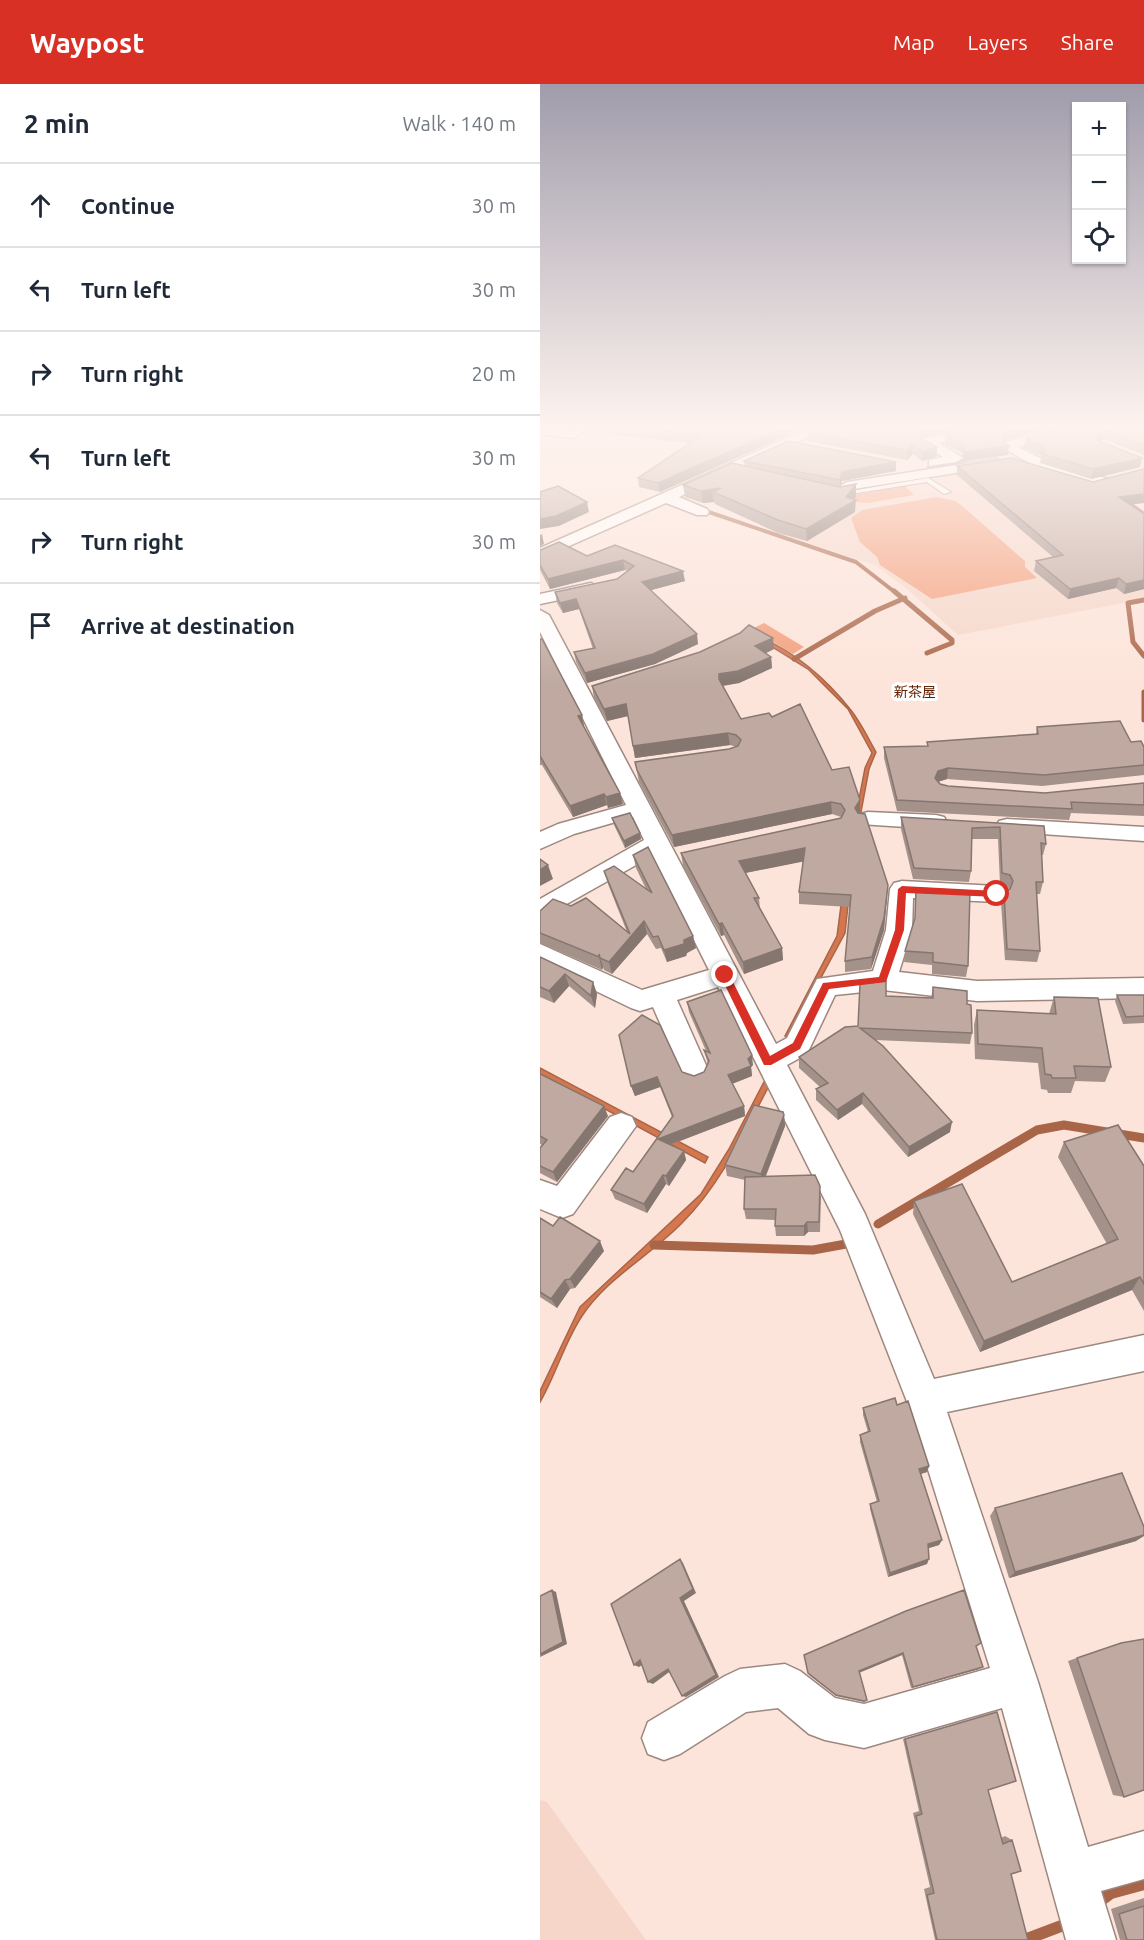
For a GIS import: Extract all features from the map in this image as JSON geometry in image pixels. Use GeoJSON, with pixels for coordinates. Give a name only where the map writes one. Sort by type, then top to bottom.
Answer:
{"type":"FeatureCollection","features":[{"type":"Feature","properties":{"kind":"street"},"geometry":{"type":"LineString","coordinates":[[540,554],[632,514]]}},
{"type":"Feature","properties":{"kind":"street"},"geometry":{"type":"LineString","coordinates":[[540,599],[612,583]]}},
{"type":"Feature","properties":{"kind":"street"},"geometry":{"type":"LineString","coordinates":[[540,615],[631,767],[640,808],[671,852],[725,975],[854,1225],[924,1399],[1016,1682],[1091,1940]]}},
{"type":"Feature","properties":{"kind":"street"},"geometry":{"type":"LineString","coordinates":[[540,841],[566,829],[640,808]]}},
{"type":"Feature","properties":{"kind":"street"},"geometry":{"type":"LineString","coordinates":[[868,819],[960,824]]}},
{"type":"Feature","properties":{"kind":"street"},"geometry":{"type":"LineString","coordinates":[[983,825],[1144,834]]}},
{"type":"Feature","properties":{"kind":"street"},"geometry":{"type":"LineString","coordinates":[[540,910],[671,852]]}},
{"type":"Feature","properties":{"kind":"street"},"geometry":{"type":"LineString","coordinates":[[883,980],[899,930],[902,889],[997,894]]}},
{"type":"Feature","properties":{"kind":"street"},"geometry":{"type":"LineString","coordinates":[[540,953],[640,1001],[725,975]]}},
{"type":"Feature","properties":{"kind":"street"},"geometry":{"type":"LineString","coordinates":[[768,1062],[796,1046],[826,986],[883,980],[977,991],[1144,988]]}},
{"type":"Feature","properties":{"kind":"street"},"geometry":{"type":"LineString","coordinates":[[661,995],[695,1072]]}},
{"type":"Feature","properties":{"kind":"street"},"geometry":{"type":"LineString","coordinates":[[540,1194],[562,1204],[621,1126]]}},
{"type":"Feature","properties":{"kind":"street"},"geometry":{"type":"LineString","coordinates":[[924,1399],[1144,1353]]}},
{"type":"Feature","properties":{"kind":"street"},"geometry":{"type":"LineString","coordinates":[[664,1738],[740,1691],[785,1686],[825,1718],[864,1726],[1016,1682]]}},
{"type":"Feature","properties":{"kind":"street"},"geometry":{"type":"LineString","coordinates":[[1073,1875],[1144,1855]]}},
{"type":"Feature","properties":{"kind":"shaded area"},"geometry":{"type":"Polygon","coordinates":[[[823,514],[1140,514],[1144,515],[1144,599],[958,635],[905,587],[874,565],[791,537],[814,524],[823,514]]]}},
{"type":"Feature","properties":{"kind":"shaded area"},"geometry":{"type":"Polygon","coordinates":[[[857,514],[971,514],[1025,561],[1025,567],[1037,578],[932,599],[880,565],[877,557],[860,542],[851,518],[857,514]]]}},
{"type":"Feature","properties":{"kind":"shaded area"},"geometry":{"type":"Polygon","coordinates":[[[764,623],[804,647],[793,654],[752,629],[764,623]]]}},
{"type":"Feature","properties":{"kind":"shaded area"},"geometry":{"type":"Polygon","coordinates":[[[748,632],[791,654],[828,685],[854,714],[876,752],[869,769],[854,849],[845,933],[789,1037],[785,1036],[837,936],[846,867],[865,768],[872,753],[848,709],[808,669],[748,632]]]}},
{"type":"Feature","properties":{"kind":"shaded area"},"geometry":{"type":"Polygon","coordinates":[[[540,1068],[708,1157],[705,1163],[540,1074],[540,1068]]]}},
{"type":"Feature","properties":{"kind":"shaded area"},"geometry":{"type":"Polygon","coordinates":[[[764,1082],[770,1084],[731,1157],[709,1192],[670,1235],[616,1278],[592,1302],[576,1326],[540,1402],[540,1391],[580,1307],[701,1194],[729,1149],[764,1082]]]}},
{"type":"Feature","properties":{"kind":"shaded area"},"geometry":{"type":"Polygon","coordinates":[[[540,1800],[547,1802],[646,1940],[540,1940],[540,1800]]]}},
{"type":"Feature","properties":{"kind":"building"},"geometry":{"type":"Polygon","coordinates":[[[540,514],[561,514],[556,516],[540,519],[540,514]]]}},
{"type":"Feature","properties":{"kind":"building"},"geometry":{"type":"Polygon","coordinates":[[[763,514],[833,514],[806,529],[763,514]]]}},
{"type":"Feature","properties":{"kind":"building"},"geometry":{"type":"Polygon","coordinates":[[[1014,514],[1144,514],[1144,580],[1126,584],[1119,578],[1070,589],[1036,561],[1063,555],[1014,514]]]}},
{"type":"Feature","properties":{"kind":"building"},"geometry":{"type":"Polygon","coordinates":[[[559,542],[587,556],[615,545],[683,571],[642,582],[697,634],[653,654],[585,673],[574,652],[595,648],[576,599],[560,603],[555,592],[617,579],[634,566],[623,560],[548,579],[540,565],[540,550],[559,542]]]}},
{"type":"Feature","properties":{"kind":"building"},"geometry":{"type":"Polygon","coordinates":[[[749,625],[773,638],[755,646],[771,657],[738,671],[719,674],[719,679],[741,719],[769,713],[772,717],[800,704],[832,770],[849,767],[860,800],[855,808],[858,813],[865,814],[888,885],[884,918],[872,957],[845,961],[851,895],[799,892],[805,848],[739,861],[759,898],[754,898],[782,948],[743,962],[722,923],[719,924],[681,853],[841,818],[845,810],[841,804],[831,802],[672,835],[637,770],[635,762],[729,749],[738,746],[741,740],[736,735],[728,733],[633,746],[626,704],[604,709],[592,686],[700,652],[740,633],[749,625]]]}},
{"type":"Feature","properties":{"kind":"building"},"geometry":{"type":"Polygon","coordinates":[[[540,639],[582,715],[578,716],[620,793],[606,797],[604,794],[570,806],[540,756],[540,639]]]}},
{"type":"Feature","properties":{"kind":"building"},"geometry":{"type":"Polygon","coordinates":[[[1120,721],[1131,742],[1141,741],[1144,747],[1144,765],[1044,775],[948,768],[938,771],[935,778],[940,784],[948,786],[1045,793],[1144,783],[1144,805],[1071,802],[1072,809],[897,800],[884,747],[928,746],[927,742],[1038,734],[1037,727],[1120,721]]]}},
{"type":"Feature","properties":{"kind":"building"},"geometry":{"type":"Polygon","coordinates":[[[630,813],[640,833],[624,841],[612,818],[630,813]]]}},
{"type":"Feature","properties":{"kind":"building"},"geometry":{"type":"Polygon","coordinates":[[[901,817],[1044,826],[1046,844],[1041,843],[1043,882],[1036,882],[1040,951],[1007,949],[1004,892],[1010,889],[1013,881],[1010,875],[1002,873],[1000,827],[972,828],[971,871],[914,868],[901,817]]]}},
{"type":"Feature","properties":{"kind":"building"},"geometry":{"type":"Polygon","coordinates":[[[648,847],[693,936],[684,940],[684,944],[664,950],[658,936],[653,937],[644,921],[609,962],[600,958],[599,954],[599,957],[540,933],[540,911],[553,899],[571,906],[586,898],[630,934],[604,871],[614,866],[652,893],[633,855],[648,847]]]}},
{"type":"Feature","properties":{"kind":"building"},"geometry":{"type":"Polygon","coordinates":[[[540,859],[548,865],[540,870],[540,859]]]}},
{"type":"Feature","properties":{"kind":"building"},"geometry":{"type":"Polygon","coordinates":[[[916,888],[970,891],[968,966],[933,962],[933,953],[905,951],[915,918],[916,888]]]}},
{"type":"Feature","properties":{"kind":"building"},"geometry":{"type":"Polygon","coordinates":[[[540,957],[593,982],[591,996],[565,974],[549,991],[540,987],[540,957]]]}},
{"type":"Feature","properties":{"kind":"building"},"geometry":{"type":"Polygon","coordinates":[[[886,981],[886,996],[933,998],[933,987],[967,991],[967,1004],[971,1005],[972,1033],[860,1028],[883,1046],[952,1122],[909,1147],[863,1093],[837,1110],[816,1089],[828,1083],[799,1057],[845,1027],[858,1026],[860,984],[886,981]]]}},
{"type":"Feature","properties":{"kind":"building"},"geometry":{"type":"Polygon","coordinates":[[[721,990],[752,1055],[748,1059],[751,1066],[728,1075],[744,1106],[658,1139],[684,1151],[666,1176],[663,1175],[644,1204],[611,1190],[626,1168],[633,1172],[673,1116],[657,1077],[631,1086],[619,1035],[642,1015],[660,1025],[682,1072],[694,1076],[704,1072],[709,1061],[704,1050],[710,1053],[687,1002],[721,990]]]}},
{"type":"Feature","properties":{"kind":"building"},"geometry":{"type":"Polygon","coordinates":[[[1117,995],[1144,995],[1144,1016],[1126,1017],[1117,995]]]}},
{"type":"Feature","properties":{"kind":"building"},"geometry":{"type":"Polygon","coordinates":[[[1054,997],[1098,998],[1111,1067],[1074,1066],[1076,1078],[1052,1078],[1051,1075],[1045,1074],[1042,1048],[978,1044],[977,1010],[1056,1014],[1054,997]]]}},
{"type":"Feature","properties":{"kind":"building"},"geometry":{"type":"Polygon","coordinates":[[[540,1074],[604,1106],[553,1172],[540,1166],[540,1148],[547,1140],[540,1136],[540,1074]]]}},
{"type":"Feature","properties":{"kind":"building"},"geometry":{"type":"Polygon","coordinates":[[[754,1105],[783,1112],[784,1115],[761,1174],[725,1165],[754,1105]]]}},
{"type":"Feature","properties":{"kind":"building"},"geometry":{"type":"Polygon","coordinates":[[[1118,1125],[1144,1166],[1144,1284],[1140,1277],[984,1341],[914,1201],[962,1184],[1012,1282],[1118,1239],[1064,1142],[1118,1125]]]}},
{"type":"Feature","properties":{"kind":"building"},"geometry":{"type":"Polygon","coordinates":[[[815,1175],[820,1186],[819,1222],[807,1222],[804,1226],[775,1226],[776,1209],[744,1209],[745,1177],[815,1175]]]}},
{"type":"Feature","properties":{"kind":"building"},"geometry":{"type":"Polygon","coordinates":[[[560,1217],[600,1241],[551,1299],[540,1292],[540,1218],[553,1226],[560,1217]]]}},
{"type":"Feature","properties":{"kind":"building"},"geometry":{"type":"Polygon","coordinates":[[[895,1398],[897,1405],[908,1401],[929,1466],[919,1469],[942,1540],[928,1544],[929,1559],[890,1573],[870,1504],[879,1501],[860,1435],[870,1431],[863,1408],[895,1398]]]}},
{"type":"Feature","properties":{"kind":"building"},"geometry":{"type":"Polygon","coordinates":[[[1122,1473],[1144,1527],[1144,1535],[1015,1572],[995,1508],[1122,1473]]]}},
{"type":"Feature","properties":{"kind":"building"},"geometry":{"type":"Polygon","coordinates":[[[680,1559],[693,1589],[680,1598],[716,1675],[682,1696],[668,1669],[648,1682],[640,1660],[634,1665],[611,1604],[680,1559]]]}},
{"type":"Feature","properties":{"kind":"building"},"geometry":{"type":"Polygon","coordinates":[[[552,1590],[563,1642],[540,1654],[540,1596],[552,1590]]]}},
{"type":"Feature","properties":{"kind":"building"},"geometry":{"type":"Polygon","coordinates":[[[964,1590],[981,1643],[976,1646],[983,1667],[913,1687],[903,1653],[859,1671],[867,1700],[864,1701],[836,1695],[808,1673],[804,1655],[906,1611],[964,1590]]]}},
{"type":"Feature","properties":{"kind":"building"},"geometry":{"type":"Polygon","coordinates":[[[1144,1639],[1144,1790],[1124,1797],[1077,1658],[1121,1643],[1144,1639]]]}},
{"type":"Feature","properties":{"kind":"building"},"geometry":{"type":"Polygon","coordinates":[[[997,1712],[1016,1781],[988,1790],[1003,1844],[1012,1840],[1021,1871],[1011,1874],[1028,1940],[937,1940],[927,1895],[934,1893],[916,1816],[922,1814],[905,1739],[997,1712]]]}},
{"type":"Feature","properties":{"kind":"building"},"geometry":{"type":"Polygon","coordinates":[[[1144,1906],[1144,1940],[1127,1940],[1119,1914],[1144,1906]]]}},
{"type":"Feature","properties":{"kind":"waterway"},"geometry":{"type":"LineString","coordinates":[[714,514],[856,562],[896,593]]}},
{"type":"Feature","properties":{"kind":"waterway"},"geometry":{"type":"LineString","coordinates":[[894,591],[903,599]]}},
{"type":"Feature","properties":{"kind":"waterway"},"geometry":{"type":"LineString","coordinates":[[794,659],[875,611],[903,599]]}},
{"type":"Feature","properties":{"kind":"waterway"},"geometry":{"type":"LineString","coordinates":[[903,599],[952,640],[952,643],[927,653]]}},
{"type":"Feature","properties":{"kind":"waterway"},"geometry":{"type":"LineString","coordinates":[[1144,600],[1128,603],[1133,642],[1144,656]]}},
{"type":"Feature","properties":{"kind":"waterway"},"geometry":{"type":"LineString","coordinates":[[1144,692],[1144,720]]}},
{"type":"Feature","properties":{"kind":"waterway"},"geometry":{"type":"LineString","coordinates":[[878,1224],[1037,1130],[1064,1125],[1144,1138]]}},
{"type":"Feature","properties":{"kind":"waterway"},"geometry":{"type":"LineString","coordinates":[[654,1245],[813,1250],[846,1244]]}},
{"type":"Feature","properties":{"kind":"waterway"},"geometry":{"type":"LineString","coordinates":[[1096,1904],[1111,1893],[1144,1884]]}},
{"type":"Feature","properties":{"kind":"waterway"},"geometry":{"type":"LineString","coordinates":[[1024,1940],[1069,1923]]}},
{"type":"Feature","properties":{"kind":"district","name":"新茶屋"},"geometry":{"type":"Point","coordinates":[915,692]}},
{"type":"Feature","properties":{"kind":"route"},"geometry":{"type":"LineString","coordinates":[[725,975],[768,1062],[796,1046],[826,986],[883,980],[899,930],[902,889],[997,894]]}}]}
